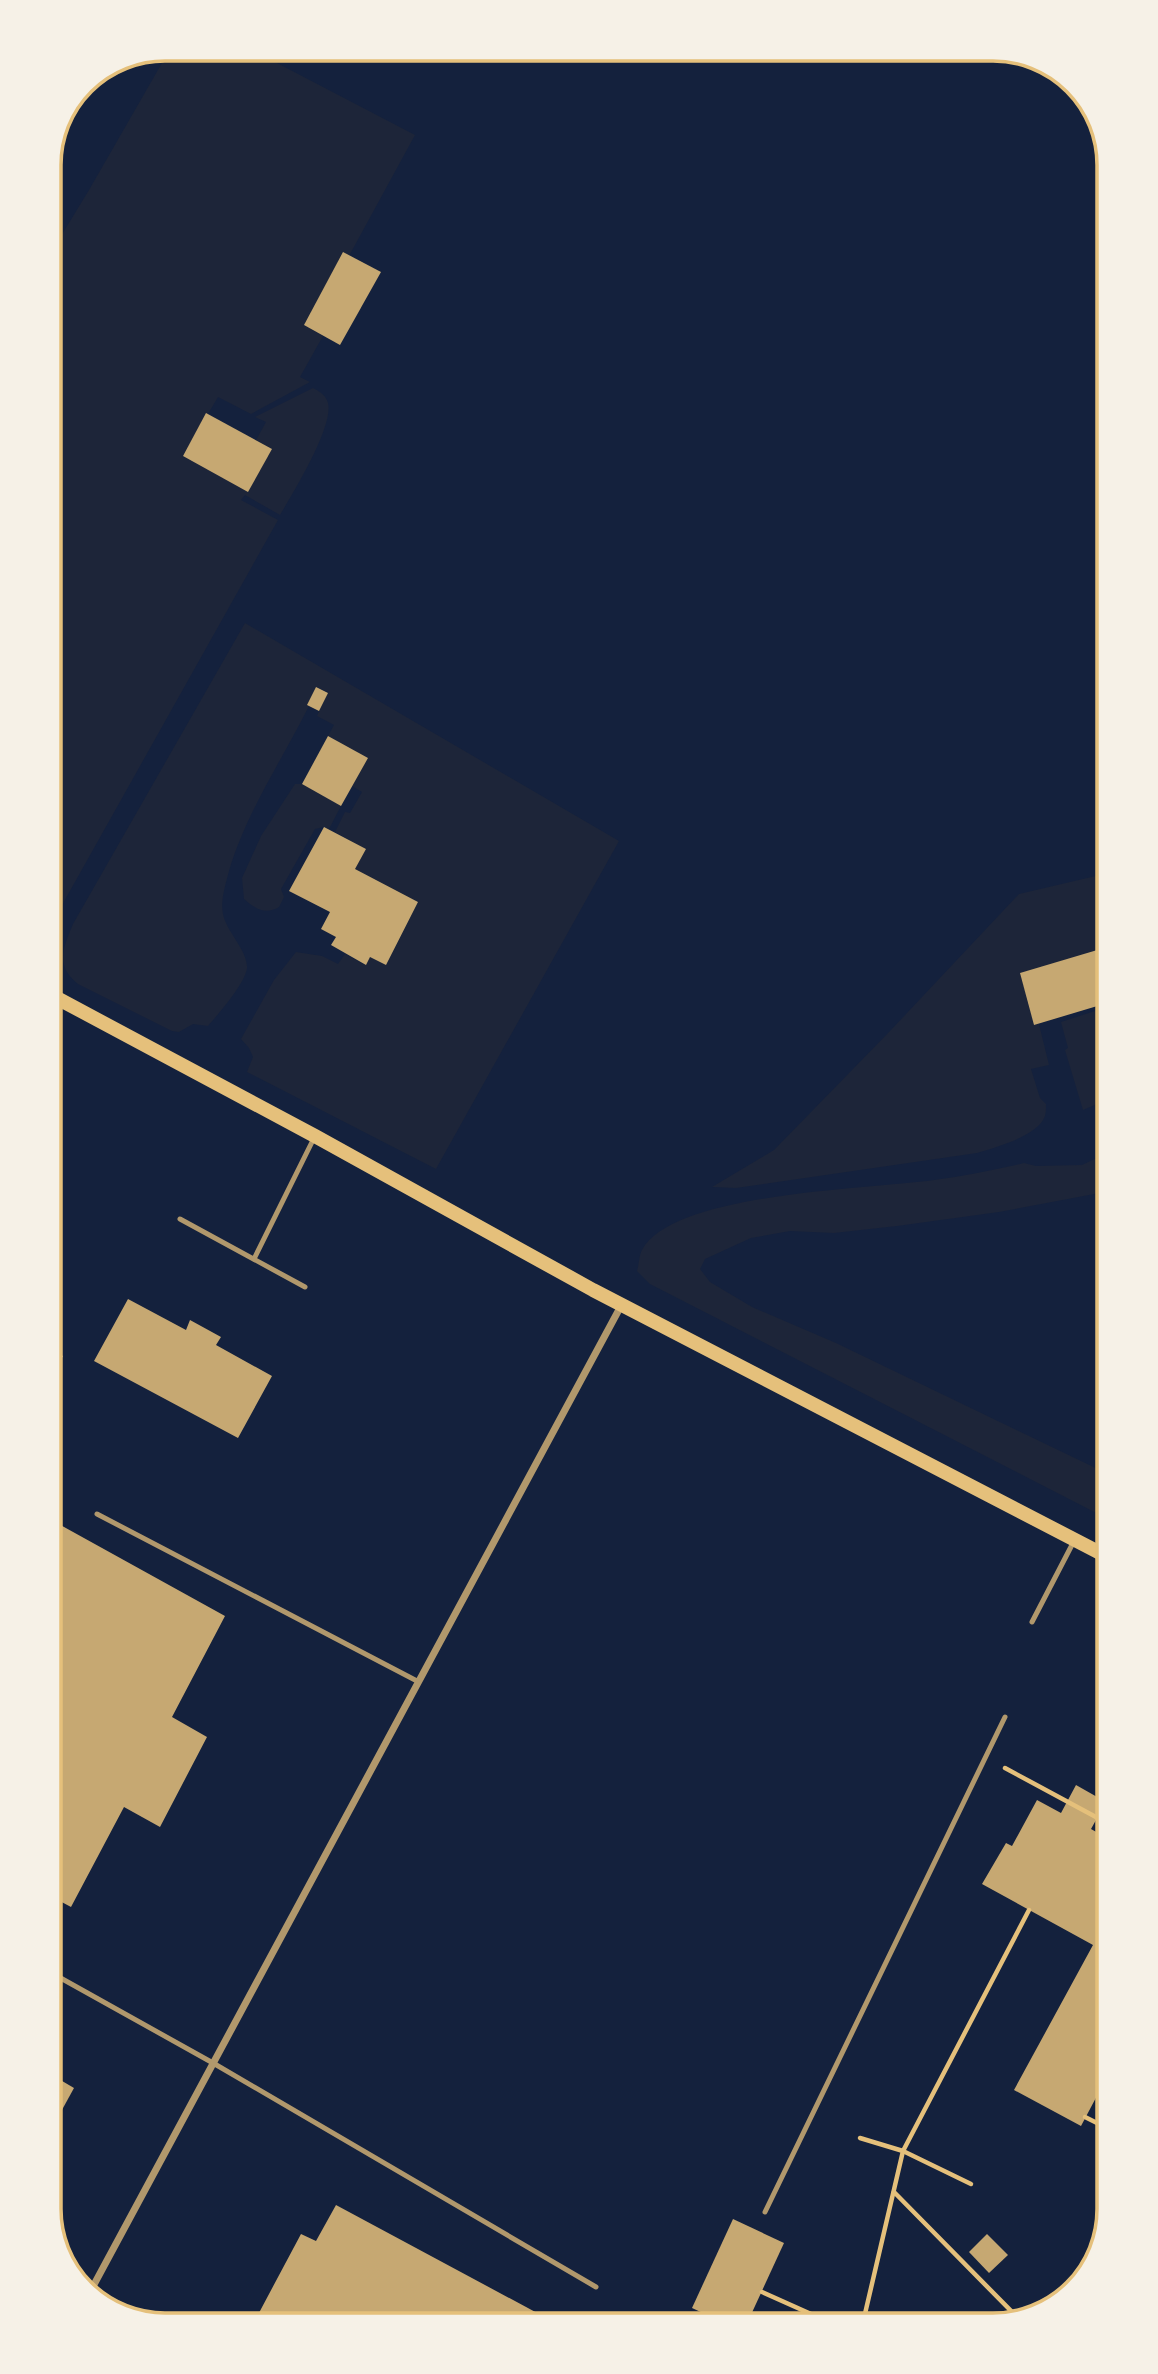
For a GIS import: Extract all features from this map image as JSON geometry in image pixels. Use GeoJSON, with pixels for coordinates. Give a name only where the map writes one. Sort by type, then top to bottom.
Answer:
{"type":"FeatureCollection","features":[{"type":"Feature","properties":{"kind":"main road"},"geometry":{"type":"LineString","coordinates":[[61,1000],[622,1304],[1097,1551]]}},
{"type":"Feature","properties":{"kind":"street"},"geometry":{"type":"LineString","coordinates":[[94,2284],[622,1304]]}},
{"type":"Feature","properties":{"kind":"lane"},"geometry":{"type":"LineString","coordinates":[[254,1259],[315,1136]]}},
{"type":"Feature","properties":{"kind":"lane"},"geometry":{"type":"LineString","coordinates":[[180,1219],[305,1287]]}},
{"type":"Feature","properties":{"kind":"lane"},"geometry":{"type":"LineString","coordinates":[[97,1514],[417,1681]]}},
{"type":"Feature","properties":{"kind":"lane"},"geometry":{"type":"LineString","coordinates":[[1032,1622],[1075,1540]]}},
{"type":"Feature","properties":{"kind":"lane"},"geometry":{"type":"LineString","coordinates":[[765,2212],[1005,1717]]}},
{"type":"Feature","properties":{"kind":"lane"},"geometry":{"type":"LineString","coordinates":[[61,1978],[213,2063],[596,2287]]}},
{"type":"Feature","properties":{"kind":"path"},"geometry":{"type":"LineString","coordinates":[[1005,1768],[1097,1818]]}},
{"type":"Feature","properties":{"kind":"path"},"geometry":{"type":"LineString","coordinates":[[865,2313],[903,2151],[1029,1910]]}},
{"type":"Feature","properties":{"kind":"path"},"geometry":{"type":"LineString","coordinates":[[1085,2117],[1097,2123]]}},
{"type":"Feature","properties":{"kind":"path"},"geometry":{"type":"LineString","coordinates":[[860,2138],[903,2151],[971,2184]]}},
{"type":"Feature","properties":{"kind":"path"},"geometry":{"type":"LineString","coordinates":[[893,2192],[1012,2311]]}},
{"type":"Feature","properties":{"kind":"path"},"geometry":{"type":"LineString","coordinates":[[762,2292],[809,2313]]}},
{"type":"Feature","properties":{"kind":"shaded area"},"geometry":{"type":"Polygon","coordinates":[[[163,61],[273,61],[415,135],[349,256],[304,325],[323,336],[300,377],[310,382],[251,414],[218,397],[183,456],[248,491],[272,449],[256,440],[266,422],[255,417],[313,388],[327,400],[328,414],[319,443],[280,515],[245,495],[241,500],[278,520],[61,907],[61,236],[163,61]]]}},
{"type":"Feature","properties":{"kind":"shaded area"},"geometry":{"type":"Polygon","coordinates":[[[245,623],[619,841],[436,1169],[247,1072],[253,1057],[241,1039],[274,980],[296,952],[322,956],[338,964],[345,954],[365,965],[370,957],[386,965],[418,902],[355,869],[365,849],[335,832],[345,812],[350,813],[362,792],[352,786],[368,758],[328,736],[334,725],[317,716],[328,692],[316,687],[307,705],[309,706],[236,849],[225,886],[222,909],[225,921],[244,955],[247,968],[237,990],[208,1026],[193,1024],[179,1032],[172,1031],[78,984],[66,970],[64,949],[73,924],[245,623]]]}},
{"type":"Feature","properties":{"kind":"shaded area"},"geometry":{"type":"Polygon","coordinates":[[[295,784],[302,784],[341,806],[329,829],[315,829],[281,889],[284,897],[279,907],[270,911],[261,910],[244,899],[242,878],[261,836],[295,784]]]}},
{"type":"Feature","properties":{"kind":"shaded area"},"geometry":{"type":"Polygon","coordinates":[[[1097,876],[1097,950],[1021,974],[1034,1025],[1039,1024],[1049,1065],[1031,1069],[1040,1098],[1046,1104],[1041,1123],[1016,1140],[977,1153],[736,1188],[712,1187],[774,1150],[1019,894],[1097,876]]]}},
{"type":"Feature","properties":{"kind":"shaded area"},"geometry":{"type":"Polygon","coordinates":[[[1097,1010],[1097,1104],[1083,1110],[1065,1050],[1068,1048],[1061,1022],[1097,1010]]]}},
{"type":"Feature","properties":{"kind":"shaded area"},"geometry":{"type":"Polygon","coordinates":[[[1097,1158],[1097,1194],[999,1212],[897,1226],[834,1233],[790,1231],[751,1238],[705,1259],[700,1269],[710,1282],[752,1307],[836,1343],[1097,1469],[1097,1513],[650,1284],[637,1271],[642,1250],[661,1231],[692,1216],[732,1205],[823,1191],[945,1178],[1024,1163],[1036,1166],[1082,1165],[1097,1158]]]}},
{"type":"Feature","properties":{"kind":"building"},"geometry":{"type":"Polygon","coordinates":[[[343,252],[381,272],[340,345],[304,325],[343,252]]]}},
{"type":"Feature","properties":{"kind":"building"},"geometry":{"type":"Polygon","coordinates":[[[206,413],[272,449],[248,492],[183,456],[206,413]]]}},
{"type":"Feature","properties":{"kind":"building"},"geometry":{"type":"Polygon","coordinates":[[[316,687],[328,693],[319,711],[307,705],[316,687]]]}},
{"type":"Feature","properties":{"kind":"building"},"geometry":{"type":"Polygon","coordinates":[[[328,736],[368,758],[341,806],[302,784],[328,736]]]}},
{"type":"Feature","properties":{"kind":"building"},"geometry":{"type":"Polygon","coordinates":[[[324,827],[366,849],[355,869],[418,902],[386,965],[370,957],[366,965],[331,945],[336,937],[321,929],[330,912],[289,891],[324,827]]]}},
{"type":"Feature","properties":{"kind":"building"},"geometry":{"type":"Polygon","coordinates":[[[1097,950],[1097,1006],[1034,1025],[1020,973],[1097,950]]]}},
{"type":"Feature","properties":{"kind":"building"},"geometry":{"type":"Polygon","coordinates":[[[128,1299],[186,1330],[190,1320],[221,1337],[216,1345],[272,1376],[238,1438],[94,1361],[128,1299]]]}},
{"type":"Feature","properties":{"kind":"building"},"geometry":{"type":"Polygon","coordinates":[[[61,1525],[225,1616],[172,1717],[207,1737],[160,1827],[124,1807],[71,1907],[61,1902],[61,1525]]]}},
{"type":"Feature","properties":{"kind":"building"},"geometry":{"type":"Polygon","coordinates":[[[1076,1785],[1097,1797],[1097,1818],[1091,1829],[1097,1832],[1097,2096],[1081,2126],[1014,2090],[1093,1945],[982,1884],[1006,1843],[1012,1846],[1037,1800],[1061,1813],[1076,1785]]]}},
{"type":"Feature","properties":{"kind":"building"},"geometry":{"type":"Polygon","coordinates":[[[61,2080],[74,2088],[61,2112],[61,2080]]]}},
{"type":"Feature","properties":{"kind":"building"},"geometry":{"type":"Polygon","coordinates":[[[336,2205],[537,2313],[259,2313],[301,2234],[316,2241],[336,2205]]]}},
{"type":"Feature","properties":{"kind":"building"},"geometry":{"type":"Polygon","coordinates":[[[733,2219],[784,2243],[752,2313],[703,2313],[692,2308],[733,2219]]]}},
{"type":"Feature","properties":{"kind":"building"},"geometry":{"type":"Polygon","coordinates":[[[987,2234],[1008,2255],[989,2273],[969,2252],[987,2234]]]}}]}
